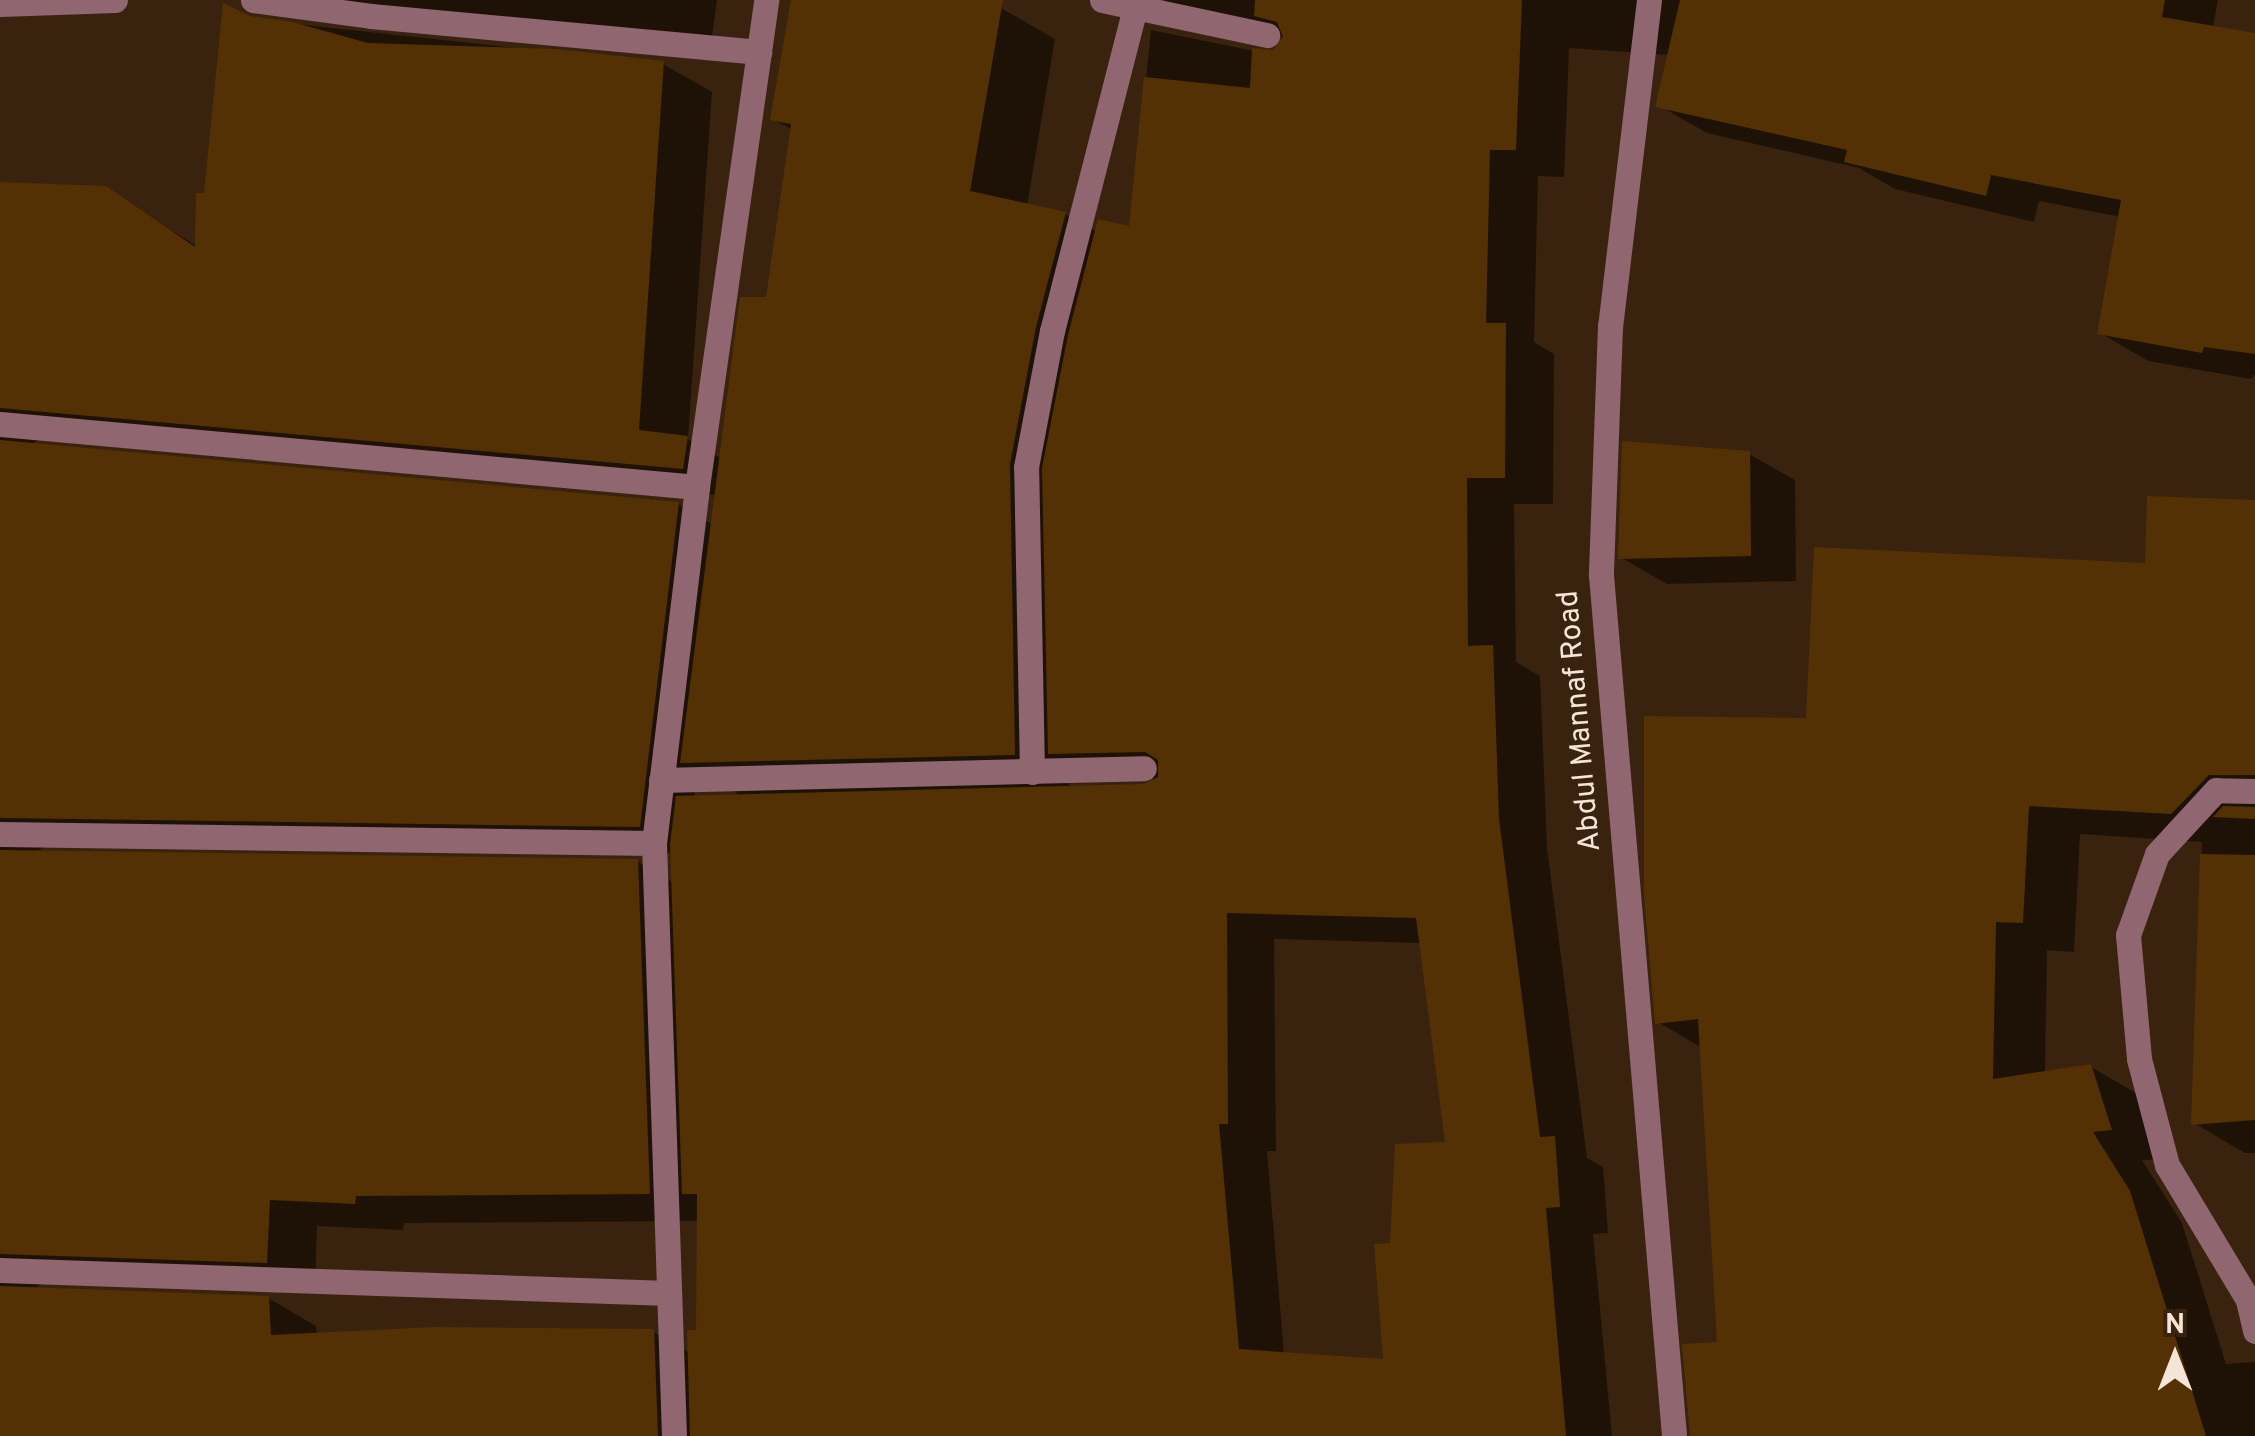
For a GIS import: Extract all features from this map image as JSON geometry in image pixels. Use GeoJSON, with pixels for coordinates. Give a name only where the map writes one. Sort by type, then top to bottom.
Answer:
{"type":"FeatureCollection","features":[{"type":"Feature","properties":{"kind":"street"},"geometry":{"type":"LineString","coordinates":[[0,4],[115,0]]}},
{"type":"Feature","properties":{"kind":"street"},"geometry":{"type":"LineString","coordinates":[[253,0],[371,16],[759,52]]}},
{"type":"Feature","properties":{"kind":"street"},"geometry":{"type":"LineString","coordinates":[[674,1436],[654,844],[697,487],[766,0]]}},
{"type":"Feature","properties":{"kind":"street"},"geometry":{"type":"LineString","coordinates":[[1102,0],[1267,35]]}},
{"type":"Feature","properties":{"kind":"street","name":"Abdul Mannaf Road"},"geometry":{"type":"LineString","coordinates":[[1649,0],[1610,326],[1602,575],[1674,1436]]}},
{"type":"Feature","properties":{"kind":"street"},"geometry":{"type":"LineString","coordinates":[[1032,772],[1026,467],[1052,331],[1135,7]]}},
{"type":"Feature","properties":{"kind":"street"},"geometry":{"type":"LineString","coordinates":[[0,424],[697,487]]}},
{"type":"Feature","properties":{"kind":"street"},"geometry":{"type":"LineString","coordinates":[[662,780],[1144,768]]}},
{"type":"Feature","properties":{"kind":"street"},"geometry":{"type":"LineString","coordinates":[[2255,790],[2216,790],[2157,854],[2128,935],[2139,1059],[2167,1165],[2248,1300],[2255,1331]]}},
{"type":"Feature","properties":{"kind":"street"},"geometry":{"type":"LineString","coordinates":[[0,834],[654,844]]}},
{"type":"Feature","properties":{"kind":"street"},"geometry":{"type":"LineString","coordinates":[[0,1270],[669,1293]]}},
{"type":"Feature","properties":{"kind":"building"},"geometry":{"type":"Polygon","coordinates":[[[791,0],[1003,0],[970,191],[1066,212],[1036,327],[1010,464],[1015,755],[680,763],[740,297],[766,297],[791,124],[770,120],[791,0]]]}},
{"type":"Feature","properties":{"kind":"building"},"geometry":{"type":"Polygon","coordinates":[[[1255,0],[1522,0],[1516,150],[1490,150],[1486,323],[1506,323],[1505,478],[1467,478],[1468,646],[1493,645],[1499,819],[1540,1137],[1555,1136],[1560,1207],[1546,1208],[1566,1436],[690,1436],[687,1330],[696,1330],[697,1194],[682,1194],[670,844],[676,796],[1144,784],[1158,777],[1158,760],[1145,752],[1048,754],[1042,468],[1068,335],[1098,219],[1129,226],[1144,77],[1250,88],[1252,48],[1273,50],[1283,37],[1277,22],[1254,16],[1255,0]],[[1227,913],[1228,1124],[1219,1124],[1239,1349],[1383,1359],[1374,1244],[1390,1243],[1395,1144],[1445,1142],[1416,918],[1227,913]]]}},
{"type":"Feature","properties":{"kind":"building"},"geometry":{"type":"Polygon","coordinates":[[[1680,0],[2165,0],[2162,17],[2255,33],[2255,354],[2204,347],[2202,353],[2097,334],[2121,200],[1991,175],[1986,196],[1844,162],[1847,150],[1655,107],[1680,0]]]}},
{"type":"Feature","properties":{"kind":"building"},"geometry":{"type":"Polygon","coordinates":[[[223,3],[250,16],[292,22],[368,43],[556,49],[664,61],[639,430],[688,436],[683,469],[0,408],[0,182],[106,186],[195,247],[196,193],[204,193],[223,3]]]}},
{"type":"Feature","properties":{"kind":"building"},"geometry":{"type":"Polygon","coordinates":[[[0,440],[679,502],[640,827],[0,818],[0,440]]]}},
{"type":"Feature","properties":{"kind":"building"},"geometry":{"type":"Polygon","coordinates":[[[1622,441],[1750,451],[1751,556],[1618,559],[1622,441]]]}},
{"type":"Feature","properties":{"kind":"building"},"geometry":{"type":"Polygon","coordinates":[[[2147,496],[2255,500],[2255,775],[2209,775],[2171,814],[2029,806],[2023,923],[1996,922],[1993,1079],[2091,1064],[2112,1130],[2093,1132],[2130,1191],[2206,1436],[1690,1436],[1682,1344],[1717,1342],[1698,1019],[1655,1024],[1644,894],[1644,716],[1806,718],[1814,547],[2145,563],[2147,496]]]}},
{"type":"Feature","properties":{"kind":"building"},"geometry":{"type":"Polygon","coordinates":[[[2223,806],[2255,807],[2255,819],[2213,817],[2223,806]]]}},
{"type":"Feature","properties":{"kind":"building"},"geometry":{"type":"Polygon","coordinates":[[[0,850],[638,859],[650,1194],[356,1196],[355,1204],[270,1200],[267,1263],[0,1254],[0,850]]]}},
{"type":"Feature","properties":{"kind":"building"},"geometry":{"type":"Polygon","coordinates":[[[2200,854],[2255,855],[2255,1120],[2191,1125],[2200,854]]]}},
{"type":"Feature","properties":{"kind":"building"},"geometry":{"type":"Polygon","coordinates":[[[0,1286],[269,1296],[271,1335],[434,1327],[654,1329],[658,1436],[0,1436],[0,1286]]]}}]}
